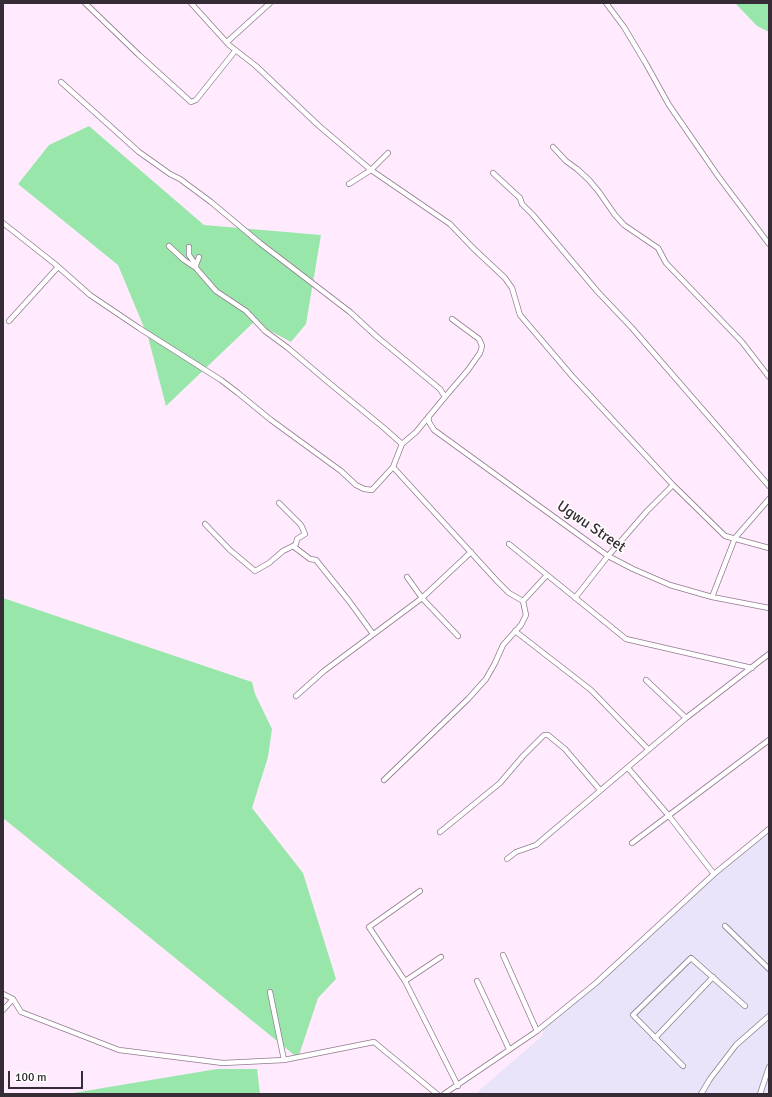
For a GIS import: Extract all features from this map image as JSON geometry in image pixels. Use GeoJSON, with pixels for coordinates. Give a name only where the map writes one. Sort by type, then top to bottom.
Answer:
{"type":"FeatureCollection","features":[{"type":"Feature","properties":{"kind":"street"},"geometry":{"type":"LineString","coordinates":[[85,3],[191,102],[196,100],[235,50]]}},
{"type":"Feature","properties":{"kind":"street"},"geometry":{"type":"LineString","coordinates":[[191,3],[235,50],[256,66],[318,125],[371,170],[450,224],[505,278],[512,288],[513,297],[520,315],[572,376],[673,485],[724,536],[769,548]]}},
{"type":"Feature","properties":{"kind":"street"},"geometry":{"type":"LineString","coordinates":[[227,42],[270,3]]}},
{"type":"Feature","properties":{"kind":"street"},"geometry":{"type":"LineString","coordinates":[[606,3],[624,27],[669,105],[718,176],[769,244]]}},
{"type":"Feature","properties":{"kind":"street"},"geometry":{"type":"LineString","coordinates":[[61,82],[139,152],[170,174],[180,179],[211,202],[260,243],[350,312],[376,336],[440,388],[445,397]]}},
{"type":"Feature","properties":{"kind":"street"},"geometry":{"type":"LineString","coordinates":[[553,147],[561,157],[589,180],[624,225],[658,248],[666,263],[742,342],[769,377]]}},
{"type":"Feature","properties":{"kind":"street"},"geometry":{"type":"LineString","coordinates":[[349,184],[371,170],[388,153]]}},
{"type":"Feature","properties":{"kind":"street"},"geometry":{"type":"LineString","coordinates":[[493,173],[520,198],[522,204],[592,285],[632,328],[769,486]]}},
{"type":"Feature","properties":{"kind":"street"},"geometry":{"type":"LineString","coordinates":[[3,223],[90,295],[221,380],[271,420],[341,471],[356,485],[364,489],[372,490],[393,467],[402,444],[416,432],[468,370],[480,352],[482,346],[479,339],[452,319]]}},
{"type":"Feature","properties":{"kind":"street"},"geometry":{"type":"LineString","coordinates":[[169,246],[184,260],[196,266]]}},
{"type":"Feature","properties":{"kind":"street"},"geometry":{"type":"LineString","coordinates":[[189,247],[189,255],[216,291],[246,311],[265,331],[288,348],[402,444]]}},
{"type":"Feature","properties":{"kind":"street"},"geometry":{"type":"LineString","coordinates":[[196,266],[199,257]]}},
{"type":"Feature","properties":{"kind":"street"},"geometry":{"type":"LineString","coordinates":[[9,321],[58,267]]}},
{"type":"Feature","properties":{"kind":"street","name":"Ugwu Street"},"geometry":{"type":"LineString","coordinates":[[429,416],[429,422],[434,430],[608,556],[670,585],[712,597],[769,608]]}},
{"type":"Feature","properties":{"kind":"street"},"geometry":{"type":"LineString","coordinates":[[393,467],[509,593],[523,600]]}},
{"type":"Feature","properties":{"kind":"street"},"geometry":{"type":"LineString","coordinates":[[575,598],[608,556],[647,511],[673,485]]}},
{"type":"Feature","properties":{"kind":"street"},"geometry":{"type":"LineString","coordinates":[[712,597],[734,538],[769,499]]}},
{"type":"Feature","properties":{"kind":"street"},"geometry":{"type":"LineString","coordinates":[[205,524],[230,550],[255,570],[269,563],[283,551],[296,544],[297,539],[304,534],[301,525],[279,503]]}},
{"type":"Feature","properties":{"kind":"street"},"geometry":{"type":"LineString","coordinates":[[509,544],[626,639],[752,668]]}},
{"type":"Feature","properties":{"kind":"street"},"geometry":{"type":"LineString","coordinates":[[293,546],[310,559],[316,560],[373,634]]}},
{"type":"Feature","properties":{"kind":"street"},"geometry":{"type":"LineString","coordinates":[[296,696],[324,671],[422,598],[471,552]]}},
{"type":"Feature","properties":{"kind":"street"},"geometry":{"type":"LineString","coordinates":[[523,600],[547,575]]}},
{"type":"Feature","properties":{"kind":"street"},"geometry":{"type":"LineString","coordinates":[[407,576],[422,598],[458,636]]}},
{"type":"Feature","properties":{"kind":"street"},"geometry":{"type":"LineString","coordinates":[[384,780],[468,699],[486,679],[503,645],[521,625],[526,615],[523,600]]}},
{"type":"Feature","properties":{"kind":"street"},"geometry":{"type":"LineString","coordinates":[[515,631],[591,690],[648,749]]}},
{"type":"Feature","properties":{"kind":"street"},"geometry":{"type":"LineString","coordinates":[[507,859],[516,852],[536,845],[628,768],[648,749],[769,654]]}},
{"type":"Feature","properties":{"kind":"street"},"geometry":{"type":"LineString","coordinates":[[646,680],[686,718]]}},
{"type":"Feature","properties":{"kind":"street"},"geometry":{"type":"LineString","coordinates":[[440,832],[500,783],[523,756],[544,735],[548,735],[565,750],[600,790]]}},
{"type":"Feature","properties":{"kind":"street"},"geometry":{"type":"LineString","coordinates":[[632,843],[769,740]]}},
{"type":"Feature","properties":{"kind":"street"},"geometry":{"type":"LineString","coordinates":[[628,768],[669,816],[714,874]]}},
{"type":"Feature","properties":{"kind":"street"},"geometry":{"type":"LineString","coordinates":[[444,1094],[458,1086],[509,1049],[537,1031],[596,982],[714,874],[769,829]]}},
{"type":"Feature","properties":{"kind":"street"},"geometry":{"type":"LineString","coordinates":[[420,891],[369,927],[404,981],[458,1086]]}},
{"type":"Feature","properties":{"kind":"street"},"geometry":{"type":"LineString","coordinates":[[725,926],[769,969]]}},
{"type":"Feature","properties":{"kind":"street"},"geometry":{"type":"LineString","coordinates":[[503,955],[537,1031]]}},
{"type":"Feature","properties":{"kind":"street"},"geometry":{"type":"LineString","coordinates":[[404,981],[441,957]]}},
{"type":"Feature","properties":{"kind":"street"},"geometry":{"type":"LineString","coordinates":[[683,1066],[633,1015],[691,958],[745,1006]]}},
{"type":"Feature","properties":{"kind":"street"},"geometry":{"type":"LineString","coordinates":[[655,1038],[713,978]]}},
{"type":"Feature","properties":{"kind":"street"},"geometry":{"type":"LineString","coordinates":[[477,981],[509,1049]]}},
{"type":"Feature","properties":{"kind":"street"},"geometry":{"type":"LineString","coordinates":[[270,992],[284,1060]]}},
{"type":"Feature","properties":{"kind":"street"},"geometry":{"type":"LineString","coordinates":[[3,994],[13,999],[21,1012],[119,1050],[223,1063],[284,1060],[376,1042],[437,1094]]}},
{"type":"Feature","properties":{"kind":"street"},"geometry":{"type":"LineString","coordinates":[[3,1010],[13,999]]}},
{"type":"Feature","properties":{"kind":"street"},"geometry":{"type":"LineString","coordinates":[[701,1094],[713,1074],[736,1045],[769,1016]]}},
{"type":"Feature","properties":{"kind":"street"},"geometry":{"type":"LineString","coordinates":[[760,1094],[769,1067]]}},
{"type":"Feature","properties":{"kind":"shaded area"},"geometry":{"type":"Polygon","coordinates":[[[769,828],[769,1094],[475,1094],[542,1036],[543,1029],[744,846],[769,828]]]}},
{"type":"Feature","properties":{"kind":"green space"},"geometry":{"type":"Polygon","coordinates":[[[735,3],[769,3],[769,32],[757,26],[735,3]]]}},
{"type":"Feature","properties":{"kind":"green space"},"geometry":{"type":"Polygon","coordinates":[[[89,126],[204,225],[321,235],[306,324],[291,342],[254,322],[166,406],[148,337],[118,265],[18,184],[49,145],[89,126]]]}},
{"type":"Feature","properties":{"kind":"green space"},"geometry":{"type":"Polygon","coordinates":[[[3,598],[252,682],[255,694],[272,729],[268,757],[252,808],[303,873],[336,979],[318,998],[298,1058],[3,818],[3,598]]]}},
{"type":"Feature","properties":{"kind":"green space"},"geometry":{"type":"Polygon","coordinates":[[[217,1069],[257,1069],[260,1094],[67,1094],[217,1069]]]}}]}
